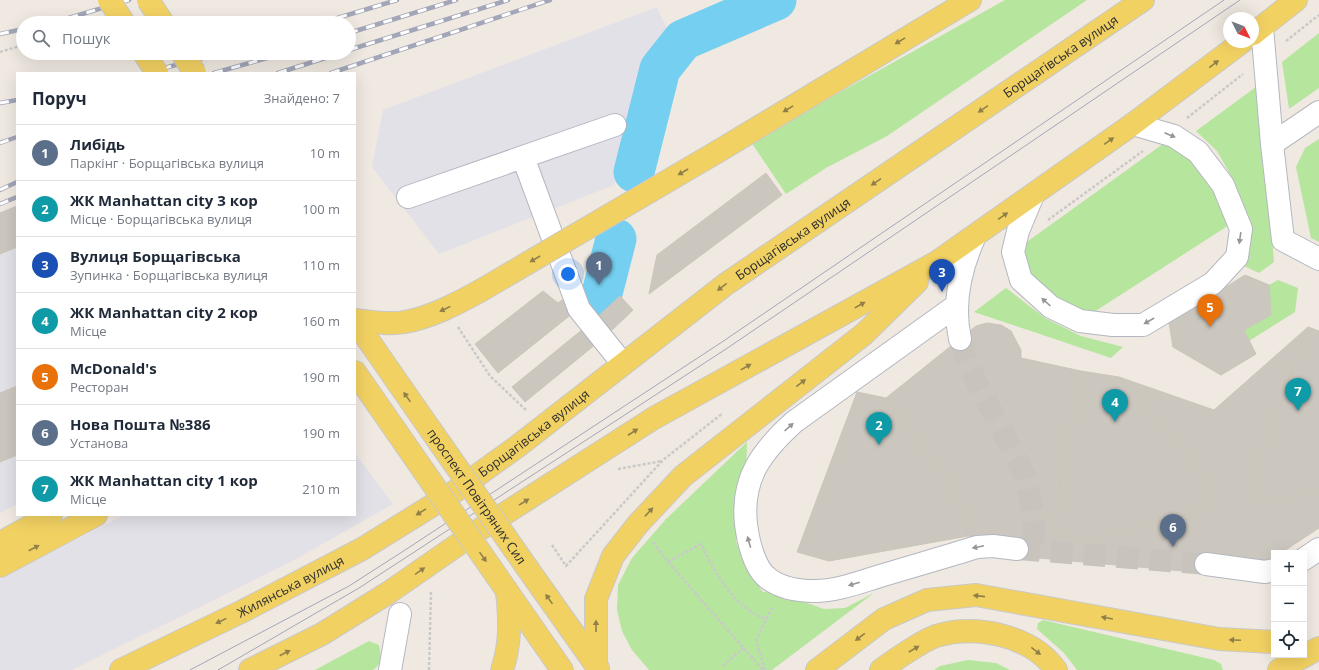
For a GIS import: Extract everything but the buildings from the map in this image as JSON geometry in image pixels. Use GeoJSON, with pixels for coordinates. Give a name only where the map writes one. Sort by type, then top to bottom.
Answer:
{"type":"FeatureCollection","features":[{"type":"Feature","properties":{"kind":"main road"},"geometry":{"type":"LineString","coordinates":[[109,0],[119,16]]}},
{"type":"Feature","properties":{"kind":"main road"},"geometry":{"type":"LineString","coordinates":[[148,0],[158,16]]}},
{"type":"Feature","properties":{"kind":"main road"},"geometry":{"type":"LineString","coordinates":[[356,321],[380,323],[404,322],[440,312],[480,291],[717,152],[970,0]]}},
{"type":"Feature","properties":{"kind":"main road","name":"Борщагівська вулиця"},"geometry":{"type":"LineString","coordinates":[[454,492],[518,446],[726,284],[1143,0]]}},
{"type":"Feature","properties":{"kind":"main road"},"geometry":{"type":"LineString","coordinates":[[1259,28],[1296,0]]}},
{"type":"Feature","properties":{"kind":"main road"},"geometry":{"type":"LineString","coordinates":[[250,670],[322,634],[388,593],[479,530],[654,418],[937,262],[1133,124],[1234,48]]}},
{"type":"Feature","properties":{"kind":"main road"},"geometry":{"type":"LineString","coordinates":[[149,60],[156,72]]}},
{"type":"Feature","properties":{"kind":"main road"},"geometry":{"type":"LineString","coordinates":[[187,60],[194,72]]}},
{"type":"Feature","properties":{"kind":"main road"},"geometry":{"type":"LineString","coordinates":[[598,668],[596,599],[613,556],[638,524],[683,476],[864,334],[937,262]]}},
{"type":"Feature","properties":{"kind":"main road","name":"проспект Повітряних Сил"},"geometry":{"type":"LineString","coordinates":[[356,322],[598,668]]}},
{"type":"Feature","properties":{"kind":"main road"},"geometry":{"type":"LineString","coordinates":[[356,375],[361,392],[404,444],[562,670]]}},
{"type":"Feature","properties":{"kind":"main road","name":"Жилянська вулиця"},"geometry":{"type":"LineString","coordinates":[[121,670],[243,611],[362,549],[454,492]]}},
{"type":"Feature","properties":{"kind":"main road"},"geometry":{"type":"LineString","coordinates":[[0,543],[49,516]]}},
{"type":"Feature","properties":{"kind":"main road"},"geometry":{"type":"LineString","coordinates":[[0,566],[94,516]]}},
{"type":"Feature","properties":{"kind":"main road"},"geometry":{"type":"LineString","coordinates":[[502,670],[508,654],[511,628],[507,591]]}},
{"type":"Feature","properties":{"kind":"main road"},"geometry":{"type":"LineString","coordinates":[[817,670],[884,619],[927,600],[976,595],[1220,639],[1271,642]]}},
{"type":"Feature","properties":{"kind":"main road"},"geometry":{"type":"LineString","coordinates":[[881,670],[894,660],[936,636],[971,631],[1006,636],[1034,648],[1056,670]]}},
{"type":"Feature","properties":{"kind":"main road"},"geometry":{"type":"LineString","coordinates":[[1307,644],[1319,644]]}},
{"type":"Feature","properties":{"kind":"main road"},"geometry":{"type":"LineString","coordinates":[[1279,670],[1319,648]]}},
{"type":"Feature","properties":{"kind":"lane"},"geometry":{"type":"LineString","coordinates":[[1259,45],[1283,240],[1319,258]]}},
{"type":"Feature","properties":{"kind":"lane"},"geometry":{"type":"LineString","coordinates":[[1272,144],[1319,112]]}},
{"type":"Feature","properties":{"kind":"lane"},"geometry":{"type":"LineString","coordinates":[[1033,195],[1018,231],[1013,252],[1021,280],[1051,307],[1080,321],[1113,326],[1143,325],[1213,284],[1237,257],[1241,229],[1223,185],[1198,152],[1174,136],[1133,124]]}},
{"type":"Feature","properties":{"kind":"lane"},"geometry":{"type":"LineString","coordinates":[[408,197],[615,125]]}},
{"type":"Feature","properties":{"kind":"lane"},"geometry":{"type":"LineString","coordinates":[[523,157],[579,309],[623,364]]}},
{"type":"Feature","properties":{"kind":"lane"},"geometry":{"type":"LineString","coordinates":[[960,339],[957,324],[957,304],[961,273],[975,236]]}},
{"type":"Feature","properties":{"kind":"lane"},"geometry":{"type":"LineString","coordinates":[[957,304],[794,422],[775,439],[759,459],[748,486],[745,516],[748,540],[758,564],[768,579],[791,589],[816,591],[845,586],[977,547],[993,546],[1017,549]]}},
{"type":"Feature","properties":{"kind":"lane"},"geometry":{"type":"LineString","coordinates":[[1307,557],[1319,549]]}},
{"type":"Feature","properties":{"kind":"lane"},"geometry":{"type":"LineString","coordinates":[[1206,564],[1265,572],[1271,571]]}},
{"type":"Feature","properties":{"kind":"lane"},"geometry":{"type":"LineString","coordinates":[[390,670],[400,614]]}},
{"type":"Feature","properties":{"kind":"path"},"geometry":{"type":"LineString","coordinates":[[0,52],[16,47]]}},
{"type":"Feature","properties":{"kind":"path"},"geometry":{"type":"LineString","coordinates":[[456,325],[490,376],[526,410]]}},
{"type":"Feature","properties":{"kind":"path"},"geometry":{"type":"LineString","coordinates":[[552,545],[566,566],[663,460],[615,470]]}},
{"type":"Feature","properties":{"kind":"path"},"geometry":{"type":"LineString","coordinates":[[649,537],[668,562],[764,670]]}},
{"type":"Feature","properties":{"kind":"path"},"geometry":{"type":"LineString","coordinates":[[668,562],[701,544],[719,578],[732,593],[757,616],[766,619],[756,640],[764,670]]}},
{"type":"Feature","properties":{"kind":"path"},"geometry":{"type":"LineString","coordinates":[[429,670],[431,592]]}},
{"type":"Feature","properties":{"kind":"path"},"geometry":{"type":"LineString","coordinates":[[723,666],[743,648]]}},
{"type":"Feature","properties":{"kind":"shaded area"},"geometry":{"type":"Polygon","coordinates":[[[657,7],[667,29],[663,52],[639,72],[614,185],[439,254],[372,167],[383,110],[657,7]]]}},
{"type":"Feature","properties":{"kind":"shaded area"},"geometry":{"type":"Polygon","coordinates":[[[16,206],[16,505],[0,513],[0,213],[16,206]]]}},
{"type":"Feature","properties":{"kind":"shaded area"},"geometry":{"type":"Polygon","coordinates":[[[356,454],[393,504],[287,564],[72,670],[0,670],[0,579],[122,516],[356,516],[356,454]]]}},
{"type":"Feature","properties":{"kind":"green space"},"geometry":{"type":"Polygon","coordinates":[[[1005,0],[1087,0],[887,136],[826,168],[786,194],[751,142],[1005,0]]]}},
{"type":"Feature","properties":{"kind":"green space"},"geometry":{"type":"Polygon","coordinates":[[[1319,33],[1319,88],[1289,109],[1282,62],[1319,33]]]}},
{"type":"Feature","properties":{"kind":"green space"},"geometry":{"type":"Polygon","coordinates":[[[1260,84],[1274,262],[1259,273],[1242,265],[1248,228],[1235,183],[1217,151],[1196,131],[1260,84]]]}},
{"type":"Feature","properties":{"kind":"green space"},"geometry":{"type":"Polygon","coordinates":[[[1174,136],[1237,220],[1080,321],[1051,307],[1013,252],[1174,136]]]}},
{"type":"Feature","properties":{"kind":"green space"},"geometry":{"type":"Polygon","coordinates":[[[1319,139],[1319,242],[1311,238],[1296,167],[1305,148],[1319,139]]]}},
{"type":"Feature","properties":{"kind":"green space"},"geometry":{"type":"Polygon","coordinates":[[[1278,280],[1298,288],[1295,312],[1249,341],[1244,330],[1271,315],[1269,285],[1278,280]]]}},
{"type":"Feature","properties":{"kind":"green space"},"geometry":{"type":"Polygon","coordinates":[[[1006,288],[1045,318],[1081,336],[1123,347],[1111,358],[974,312],[1006,288]]]}},
{"type":"Feature","properties":{"kind":"green space"},"geometry":{"type":"Polygon","coordinates":[[[747,442],[746,473],[738,505],[736,541],[746,569],[763,592],[781,592],[824,609],[845,608],[874,593],[772,670],[649,670],[632,650],[622,631],[617,610],[618,585],[632,558],[666,519],[747,442]]]}},
{"type":"Feature","properties":{"kind":"green space"},"geometry":{"type":"Polygon","coordinates":[[[1043,620],[1214,660],[1221,664],[1223,670],[1077,670],[1064,653],[1037,629],[1038,623],[1043,620]]]}},
{"type":"Feature","properties":{"kind":"green space"},"geometry":{"type":"Polygon","coordinates":[[[369,641],[379,645],[380,662],[373,670],[315,670],[369,641]]]}},
{"type":"Feature","properties":{"kind":"green space"},"geometry":{"type":"Polygon","coordinates":[[[968,660],[996,663],[1010,670],[934,670],[940,666],[968,660]]]}},
{"type":"Feature","properties":{"kind":"waterway"},"geometry":{"type":"LineString","coordinates":[[634,172],[660,69],[683,40],[776,0]]}},
{"type":"Feature","properties":{"kind":"waterway"},"geometry":{"type":"LineString","coordinates":[[600,301],[616,239]]}},
{"type":"Feature","properties":{"kind":"tunnel"},"geometry":{"type":"LineString","coordinates":[[960,339],[968,365],[1024,474],[1030,497],[1034,525],[1033,550]]}},
{"type":"Feature","properties":{"kind":"tunnel"},"geometry":{"type":"LineString","coordinates":[[1018,549],[1206,564]]}},
{"type":"Feature","properties":{"kind":"tram line"},"geometry":{"type":"LineString","coordinates":[[190,670],[349,586],[402,552],[722,342],[1224,0]]}},
{"type":"Feature","properties":{"kind":"tram line"},"geometry":{"type":"LineString","coordinates":[[218,670],[359,588],[726,349],[1240,0]]}},
{"type":"Feature","properties":{"kind":"railway"},"geometry":{"type":"LineString","coordinates":[[75,16],[129,0]]}},
{"type":"Feature","properties":{"kind":"railway"},"geometry":{"type":"LineString","coordinates":[[344,16],[397,0]]}},
{"type":"Feature","properties":{"kind":"railway"},"geometry":{"type":"LineString","coordinates":[[356,31],[456,0]]}},
{"type":"Feature","properties":{"kind":"railway"},"geometry":{"type":"LineString","coordinates":[[356,48],[508,0]]}},
{"type":"Feature","properties":{"kind":"railway"},"geometry":{"type":"LineString","coordinates":[[334,72],[550,0]]}},
{"type":"Feature","properties":{"kind":"railway"},"geometry":{"type":"LineString","coordinates":[[0,34],[16,31]]}},
{"type":"Feature","properties":{"kind":"railway"},"geometry":{"type":"LineString","coordinates":[[149,72],[195,60]]}},
{"type":"Feature","properties":{"kind":"railway"},"geometry":{"type":"LineString","coordinates":[[218,72],[260,60]]}},
{"type":"Feature","properties":{"kind":"railway"},"geometry":{"type":"LineString","coordinates":[[281,72],[319,60]]}},
{"type":"Feature","properties":{"kind":"railway"},"geometry":{"type":"LineString","coordinates":[[0,103],[16,100]]}},
{"type":"Feature","properties":{"kind":"railway"},"geometry":{"type":"LineString","coordinates":[[0,143],[16,137]]}},
{"type":"Feature","properties":{"kind":"railway"},"geometry":{"type":"LineString","coordinates":[[0,190],[16,182]]}},
{"type":"Feature","properties":{"kind":"railway"},"geometry":{"type":"LineString","coordinates":[[0,204],[16,197]]}},
{"type":"Feature","properties":{"kind":"place","name":"Либідь"},"geometry":{"type":"Point","coordinates":[599,285]}},
{"type":"Feature","properties":{"kind":"place","name":"Вулиця Борщагівська"},"geometry":{"type":"Point","coordinates":[942,292]}},
{"type":"Feature","properties":{"kind":"place","name":"McDonald's"},"geometry":{"type":"Point","coordinates":[1210,327]}},
{"type":"Feature","properties":{"kind":"place","name":"ЖК Manhattan city 1 кор"},"geometry":{"type":"Point","coordinates":[1298,411]}},
{"type":"Feature","properties":{"kind":"place","name":"ЖК Manhattan city 2 кор"},"geometry":{"type":"Point","coordinates":[1115,422]}},
{"type":"Feature","properties":{"kind":"place","name":"ЖК Manhattan city 3 кор"},"geometry":{"type":"Point","coordinates":[879,445]}},
{"type":"Feature","properties":{"kind":"place","name":"Нова Пошта №386"},"geometry":{"type":"Point","coordinates":[1173,547]}}]}
